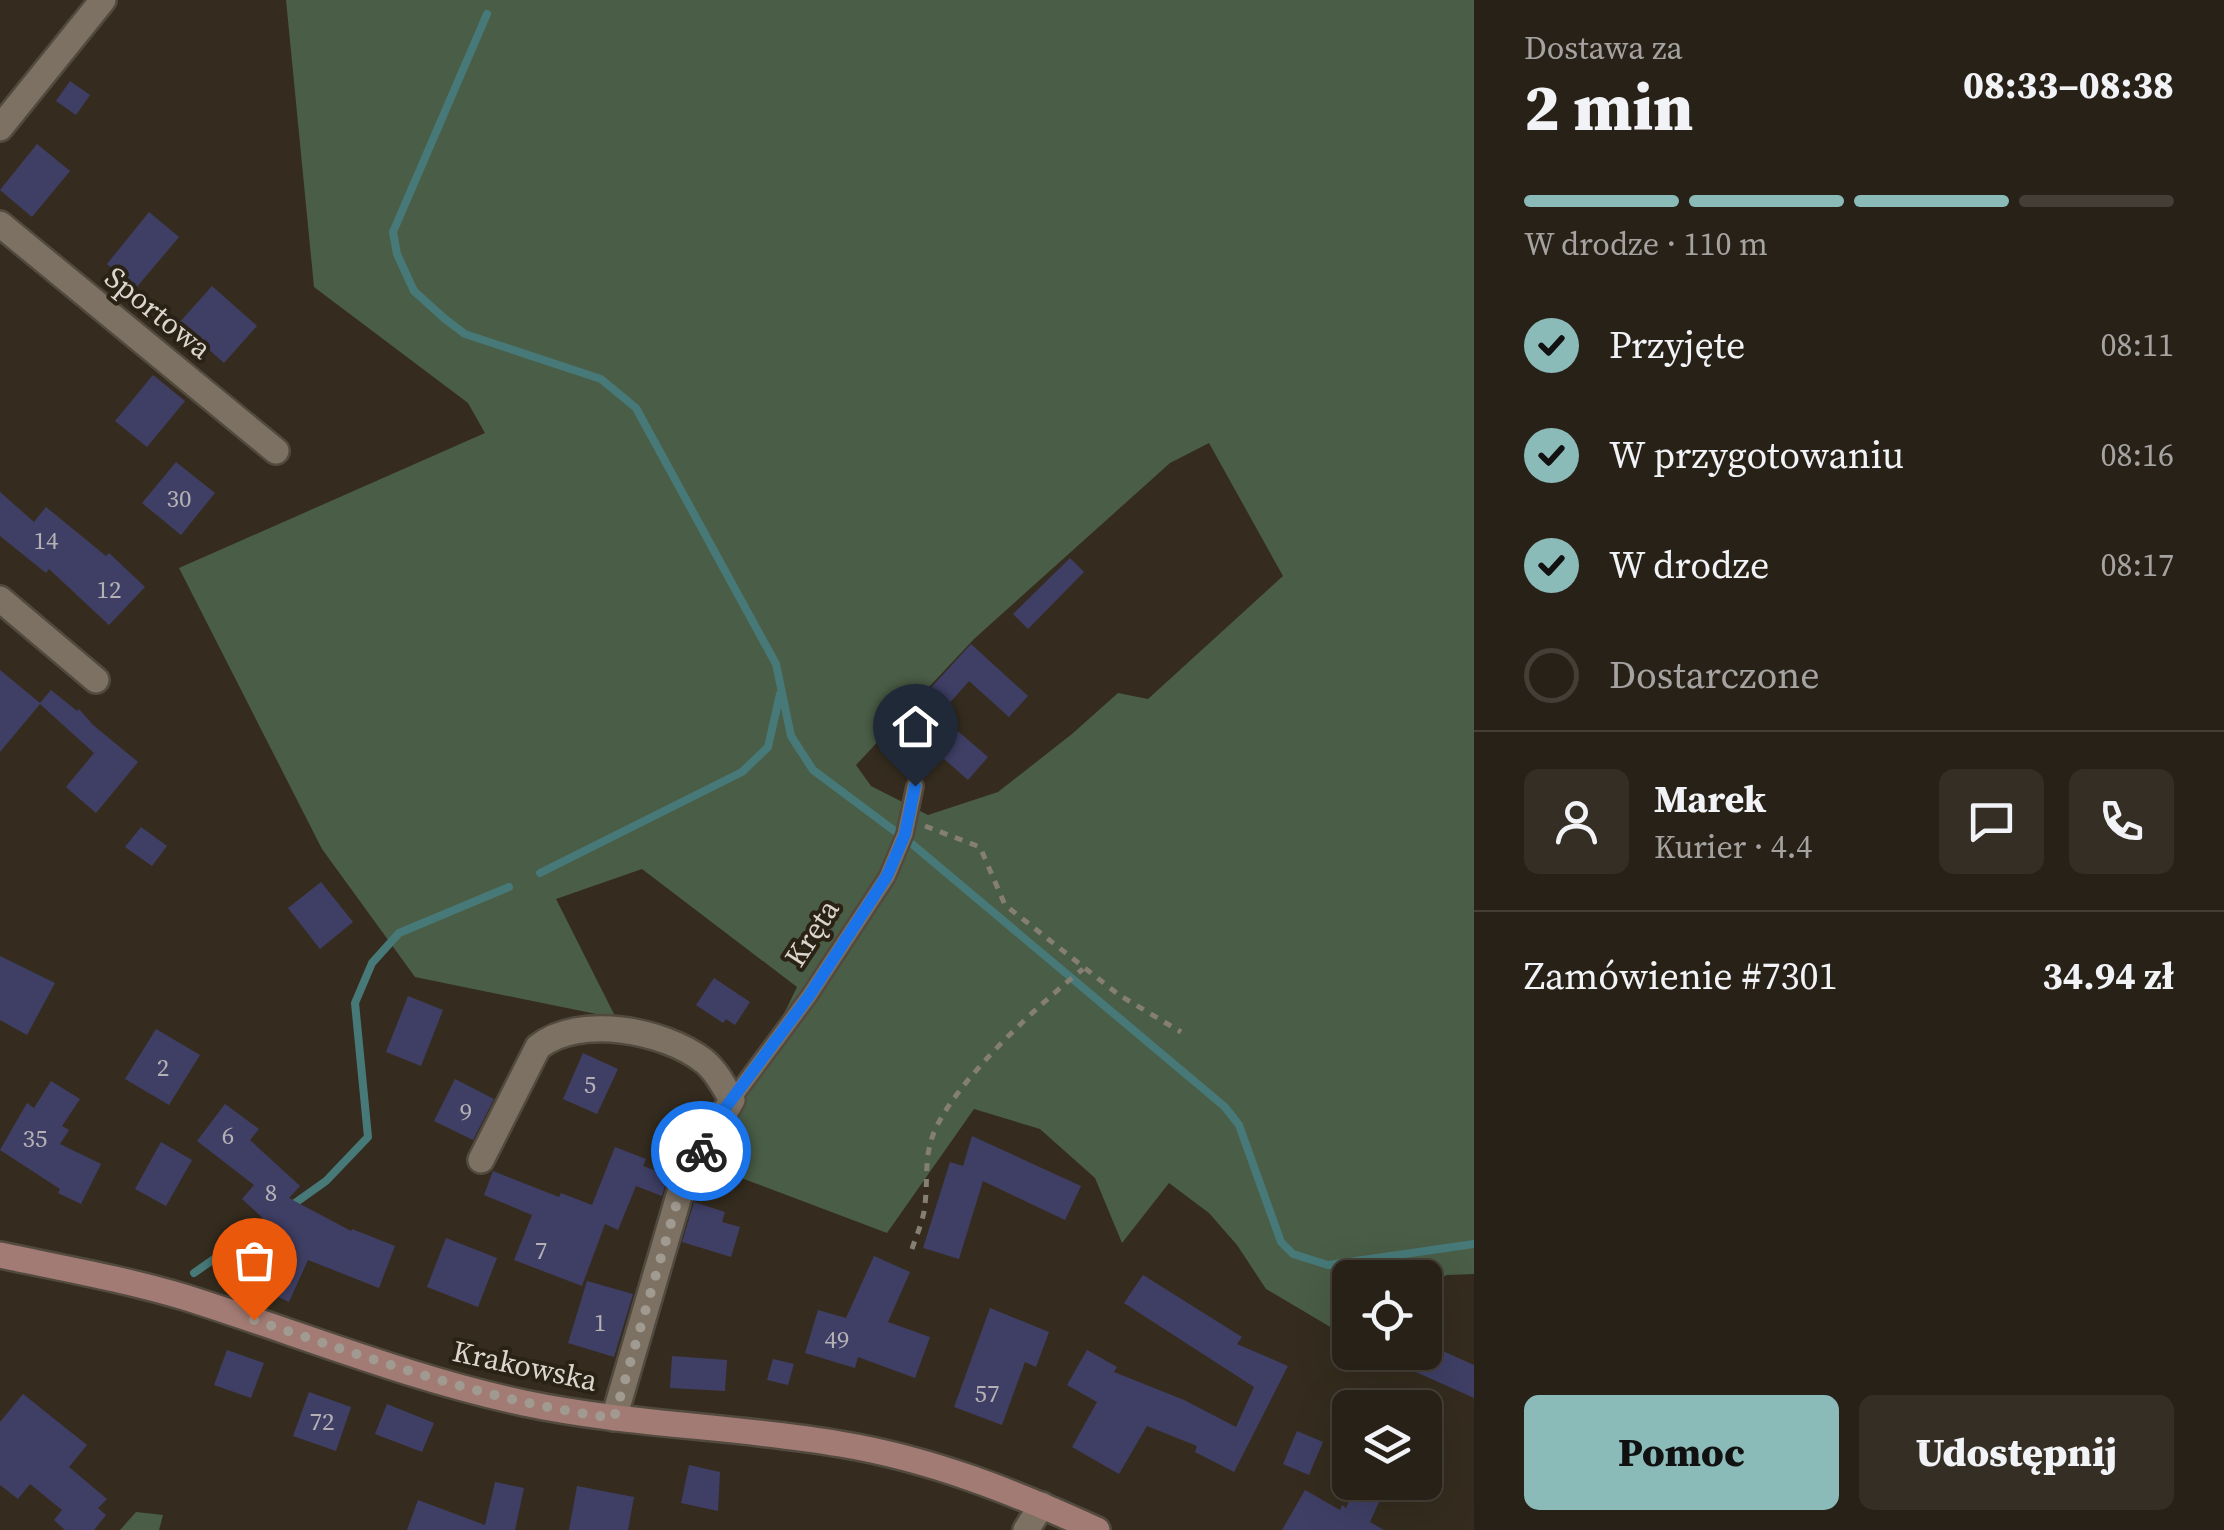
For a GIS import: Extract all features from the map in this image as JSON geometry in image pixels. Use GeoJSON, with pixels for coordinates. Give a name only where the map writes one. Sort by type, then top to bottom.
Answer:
{"type":"FeatureCollection","features":[{"type":"Feature","properties":{"kind":"street"},"geometry":{"type":"LineString","coordinates":[[0,128],[102,0]]}},
{"type":"Feature","properties":{"kind":"street","name":"Sportowa"},"geometry":{"type":"LineString","coordinates":[[0,224],[276,451]]}},
{"type":"Feature","properties":{"kind":"street"},"geometry":{"type":"LineString","coordinates":[[0,599],[96,680]]}},
{"type":"Feature","properties":{"kind":"street"},"geometry":{"type":"LineString","coordinates":[[481,1160],[538,1047],[562,1033],[602,1028],[623,1030],[680,1048],[703,1061],[718,1076],[732,1100]]}},
{"type":"Feature","properties":{"kind":"street","name":"Kręta"},"geometry":{"type":"LineString","coordinates":[[614,1418],[683,1182],[732,1100]]}},
{"type":"Feature","properties":{"kind":"street","name":"Krakowska"},"geometry":{"type":"LineString","coordinates":[[0,1255],[180,1296],[444,1383],[524,1403],[614,1418],[794,1437],[886,1453],[964,1474],[1097,1530]]}},
{"type":"Feature","properties":{"kind":"street"},"geometry":{"type":"LineString","coordinates":[[1026,1530],[1042,1505]]}},
{"type":"Feature","properties":{"kind":"lane","name":"Kręta"},"geometry":{"type":"LineString","coordinates":[[732,1100],[809,996],[887,876],[897,858],[915,786]]}},
{"type":"Feature","properties":{"kind":"path"},"geometry":{"type":"LineString","coordinates":[[908,821],[980,846],[1005,905],[1084,969],[1181,1032]]}},
{"type":"Feature","properties":{"kind":"path"},"geometry":{"type":"LineString","coordinates":[[912,1248],[925,1205],[924,1165],[934,1132],[958,1095],[1023,1020],[1084,969]]}},
{"type":"Feature","properties":{"kind":"green space"},"geometry":{"type":"Polygon","coordinates":[[[286,0],[1474,0],[1474,1274],[1442,1277],[1442,1260],[1332,1260],[1332,1328],[1266,1289],[1237,1245],[1209,1213],[1169,1183],[1122,1243],[1095,1178],[1040,1129],[974,1109],[887,1233],[704,1164],[747,1089],[797,987],[642,869],[556,899],[616,1018],[415,977],[322,849],[179,568],[485,433],[468,403],[314,287],[286,0]],[[1209,443],[1170,463],[974,639],[856,765],[871,786],[928,815],[998,792],[1118,693],[1148,699],[1283,576],[1209,443]]]}},
{"type":"Feature","properties":{"kind":"green space"},"geometry":{"type":"Polygon","coordinates":[[[136,1512],[163,1515],[159,1530],[120,1530],[136,1512]]]}},
{"type":"Feature","properties":{"kind":"building"},"geometry":{"type":"Polygon","coordinates":[[[70,81],[90,95],[76,115],[56,101],[70,81]]]}},
{"type":"Feature","properties":{"kind":"building"},"geometry":{"type":"Polygon","coordinates":[[[37,144],[70,171],[32,217],[0,190],[37,144]]]}},
{"type":"Feature","properties":{"kind":"building"},"geometry":{"type":"Polygon","coordinates":[[[149,212],[179,237],[136,288],[107,264],[149,212]]]}},
{"type":"Feature","properties":{"kind":"building"},"geometry":{"type":"Polygon","coordinates":[[[212,286],[257,326],[224,363],[179,323],[212,286]]]}},
{"type":"Feature","properties":{"kind":"building"},"geometry":{"type":"Polygon","coordinates":[[[153,375],[185,401],[147,447],[115,421],[153,375]]]}},
{"type":"Feature","properties":{"kind":"building"},"geometry":{"type":"Polygon","coordinates":[[[176,462],[215,493],[181,535],[142,503],[176,462]]]}},
{"type":"Feature","properties":{"kind":"building"},"geometry":{"type":"Polygon","coordinates":[[[0,492],[34,522],[46,507],[106,556],[109,553],[145,587],[109,625],[49,569],[46,573],[0,536],[0,492]]]}},
{"type":"Feature","properties":{"kind":"building"},"geometry":{"type":"Polygon","coordinates":[[[1070,558],[1084,572],[1028,629],[1013,614],[1070,558]]]}},
{"type":"Feature","properties":{"kind":"building"},"geometry":{"type":"Polygon","coordinates":[[[971,644],[1028,696],[1009,717],[969,681],[939,715],[988,757],[968,780],[934,750],[938,745],[905,716],[971,644]]]}},
{"type":"Feature","properties":{"kind":"building"},"geometry":{"type":"Polygon","coordinates":[[[0,670],[40,703],[51,690],[79,709],[138,762],[96,813],[66,787],[94,753],[40,704],[0,752],[0,670]]]}},
{"type":"Feature","properties":{"kind":"building"},"geometry":{"type":"Polygon","coordinates":[[[141,827],[167,846],[152,866],[125,847],[141,827]]]}},
{"type":"Feature","properties":{"kind":"building"},"geometry":{"type":"Polygon","coordinates":[[[321,882],[353,922],[320,949],[288,908],[321,882]]]}},
{"type":"Feature","properties":{"kind":"building"},"geometry":{"type":"Polygon","coordinates":[[[0,956],[55,983],[27,1035],[0,1020],[0,956]]]}},
{"type":"Feature","properties":{"kind":"building"},"geometry":{"type":"Polygon","coordinates":[[[714,978],[750,1002],[735,1025],[726,1019],[723,1023],[696,1005],[714,978]]]}},
{"type":"Feature","properties":{"kind":"building"},"geometry":{"type":"Polygon","coordinates":[[[408,996],[443,1010],[421,1066],[386,1052],[408,996]]]}},
{"type":"Feature","properties":{"kind":"building"},"geometry":{"type":"Polygon","coordinates":[[[156,1029],[200,1055],[169,1105],[125,1079],[156,1029]]]}},
{"type":"Feature","properties":{"kind":"building"},"geometry":{"type":"Polygon","coordinates":[[[583,1053],[618,1069],[597,1114],[563,1099],[583,1053]]]}},
{"type":"Feature","properties":{"kind":"building"},"geometry":{"type":"Polygon","coordinates":[[[455,1079],[494,1099],[473,1140],[434,1121],[455,1079]]]}},
{"type":"Feature","properties":{"kind":"building"},"geometry":{"type":"Polygon","coordinates":[[[51,1081],[80,1099],[62,1126],[69,1130],[60,1144],[101,1164],[81,1204],[58,1193],[60,1189],[0,1150],[27,1103],[34,1108],[51,1081]]]}},
{"type":"Feature","properties":{"kind":"building"},"geometry":{"type":"Polygon","coordinates":[[[225,1104],[259,1129],[250,1140],[300,1186],[289,1198],[351,1231],[395,1246],[379,1288],[308,1260],[289,1302],[238,1278],[265,1220],[242,1199],[254,1185],[197,1141],[225,1104]]]}},
{"type":"Feature","properties":{"kind":"building"},"geometry":{"type":"Polygon","coordinates":[[[972,1136],[1081,1186],[1065,1220],[983,1181],[959,1259],[923,1248],[950,1162],[963,1166],[972,1136]]]}},
{"type":"Feature","properties":{"kind":"building"},"geometry":{"type":"Polygon","coordinates":[[[161,1142],[192,1160],[166,1206],[135,1189],[161,1142]]]}},
{"type":"Feature","properties":{"kind":"building"},"geometry":{"type":"Polygon","coordinates":[[[615,1147],[646,1159],[643,1166],[668,1175],[662,1196],[636,1186],[618,1230],[605,1224],[582,1286],[514,1260],[532,1215],[484,1195],[493,1171],[559,1197],[561,1193],[592,1205],[615,1147]]]}},
{"type":"Feature","properties":{"kind":"building"},"geometry":{"type":"Polygon","coordinates":[[[694,1202],[725,1212],[722,1222],[740,1227],[731,1257],[682,1242],[694,1202]]]}},
{"type":"Feature","properties":{"kind":"building"},"geometry":{"type":"Polygon","coordinates":[[[446,1238],[497,1258],[478,1307],[427,1287],[446,1238]]]}},
{"type":"Feature","properties":{"kind":"building"},"geometry":{"type":"Polygon","coordinates":[[[874,1256],[910,1272],[888,1322],[930,1337],[915,1378],[858,1357],[855,1368],[805,1353],[818,1310],[846,1318],[874,1256]]]}},
{"type":"Feature","properties":{"kind":"building"},"geometry":{"type":"Polygon","coordinates":[[[1143,1275],[1242,1337],[1237,1344],[1288,1366],[1234,1472],[1195,1452],[1197,1446],[1147,1426],[1119,1474],[1072,1447],[1097,1402],[1067,1385],[1087,1350],[1117,1367],[1114,1372],[1184,1400],[1236,1427],[1254,1387],[1124,1303],[1143,1275]]]}},
{"type":"Feature","properties":{"kind":"building"},"geometry":{"type":"Polygon","coordinates":[[[587,1281],[633,1294],[614,1357],[568,1343],[587,1281]]]}},
{"type":"Feature","properties":{"kind":"building"},"geometry":{"type":"Polygon","coordinates":[[[990,1308],[1049,1332],[1036,1367],[1025,1362],[1002,1425],[954,1407],[990,1308]]]}},
{"type":"Feature","properties":{"kind":"building"},"geometry":{"type":"Polygon","coordinates":[[[227,1350],[264,1363],[251,1398],[214,1385],[227,1350]]]}},
{"type":"Feature","properties":{"kind":"building"},"geometry":{"type":"Polygon","coordinates":[[[1442,1351],[1474,1365],[1474,1398],[1411,1370],[1442,1370],[1442,1351]]]}},
{"type":"Feature","properties":{"kind":"building"},"geometry":{"type":"Polygon","coordinates":[[[672,1356],[727,1360],[725,1391],[670,1388],[672,1356]]]}},
{"type":"Feature","properties":{"kind":"building"},"geometry":{"type":"Polygon","coordinates":[[[773,1359],[794,1364],[788,1385],[767,1380],[773,1359]]]}},
{"type":"Feature","properties":{"kind":"building"},"geometry":{"type":"Polygon","coordinates":[[[309,1392],[351,1407],[336,1451],[293,1436],[309,1392]]]}},
{"type":"Feature","properties":{"kind":"building"},"geometry":{"type":"Polygon","coordinates":[[[23,1394],[87,1445],[69,1467],[107,1499],[98,1508],[106,1515],[94,1530],[65,1530],[54,1520],[62,1510],[30,1484],[18,1499],[0,1485],[0,1422],[23,1394]]]}},
{"type":"Feature","properties":{"kind":"building"},"geometry":{"type":"Polygon","coordinates":[[[387,1404],[434,1423],[422,1452],[375,1434],[387,1404]]]}},
{"type":"Feature","properties":{"kind":"building"},"geometry":{"type":"Polygon","coordinates":[[[1297,1431],[1323,1442],[1309,1475],[1283,1464],[1297,1431]]]}},
{"type":"Feature","properties":{"kind":"building"},"geometry":{"type":"Polygon","coordinates":[[[689,1465],[720,1472],[718,1511],[681,1503],[689,1465]]]}},
{"type":"Feature","properties":{"kind":"building"},"geometry":{"type":"Polygon","coordinates":[[[495,1482],[524,1488],[515,1530],[407,1530],[418,1500],[485,1525],[495,1482]]]}},
{"type":"Feature","properties":{"kind":"building"},"geometry":{"type":"Polygon","coordinates":[[[577,1486],[634,1497],[628,1530],[569,1530],[577,1486]]]}},
{"type":"Feature","properties":{"kind":"building"},"geometry":{"type":"Polygon","coordinates":[[[1305,1490],[1340,1510],[1342,1505],[1346,1508],[1349,1500],[1380,1500],[1370,1522],[1384,1530],[1282,1530],[1305,1490]]]}},
{"type":"Feature","properties":{"kind":"waterway"},"geometry":{"type":"LineString","coordinates":[[487,14],[393,232],[397,254],[414,291],[465,334],[601,379],[636,408],[776,664],[791,736],[813,770],[896,832]]}},
{"type":"Feature","properties":{"kind":"waterway"},"geometry":{"type":"LineString","coordinates":[[540,873],[742,772],[768,747],[780,694]]}},
{"type":"Feature","properties":{"kind":"waterway"},"geometry":{"type":"LineString","coordinates":[[912,844],[1225,1107],[1239,1125],[1281,1242],[1293,1254],[1328,1265],[1474,1244]]}},
{"type":"Feature","properties":{"kind":"waterway"},"geometry":{"type":"LineString","coordinates":[[288,1208],[326,1181],[368,1137],[355,1003],[372,963],[399,933],[509,887]]}},
{"type":"Feature","properties":{"kind":"waterway"},"geometry":{"type":"LineString","coordinates":[[194,1273],[268,1221]]}},
{"type":"Feature","properties":{"kind":"way so far"},"geometry":{"type":"LineString","coordinates":[[254,1320],[444,1383],[524,1403],[614,1418],[683,1182],[701,1151]]}},
{"type":"Feature","properties":{"kind":"route"},"geometry":{"type":"LineString","coordinates":[[701,1151],[726,1107],[809,996],[887,876],[905,834],[915,786]]}}]}
